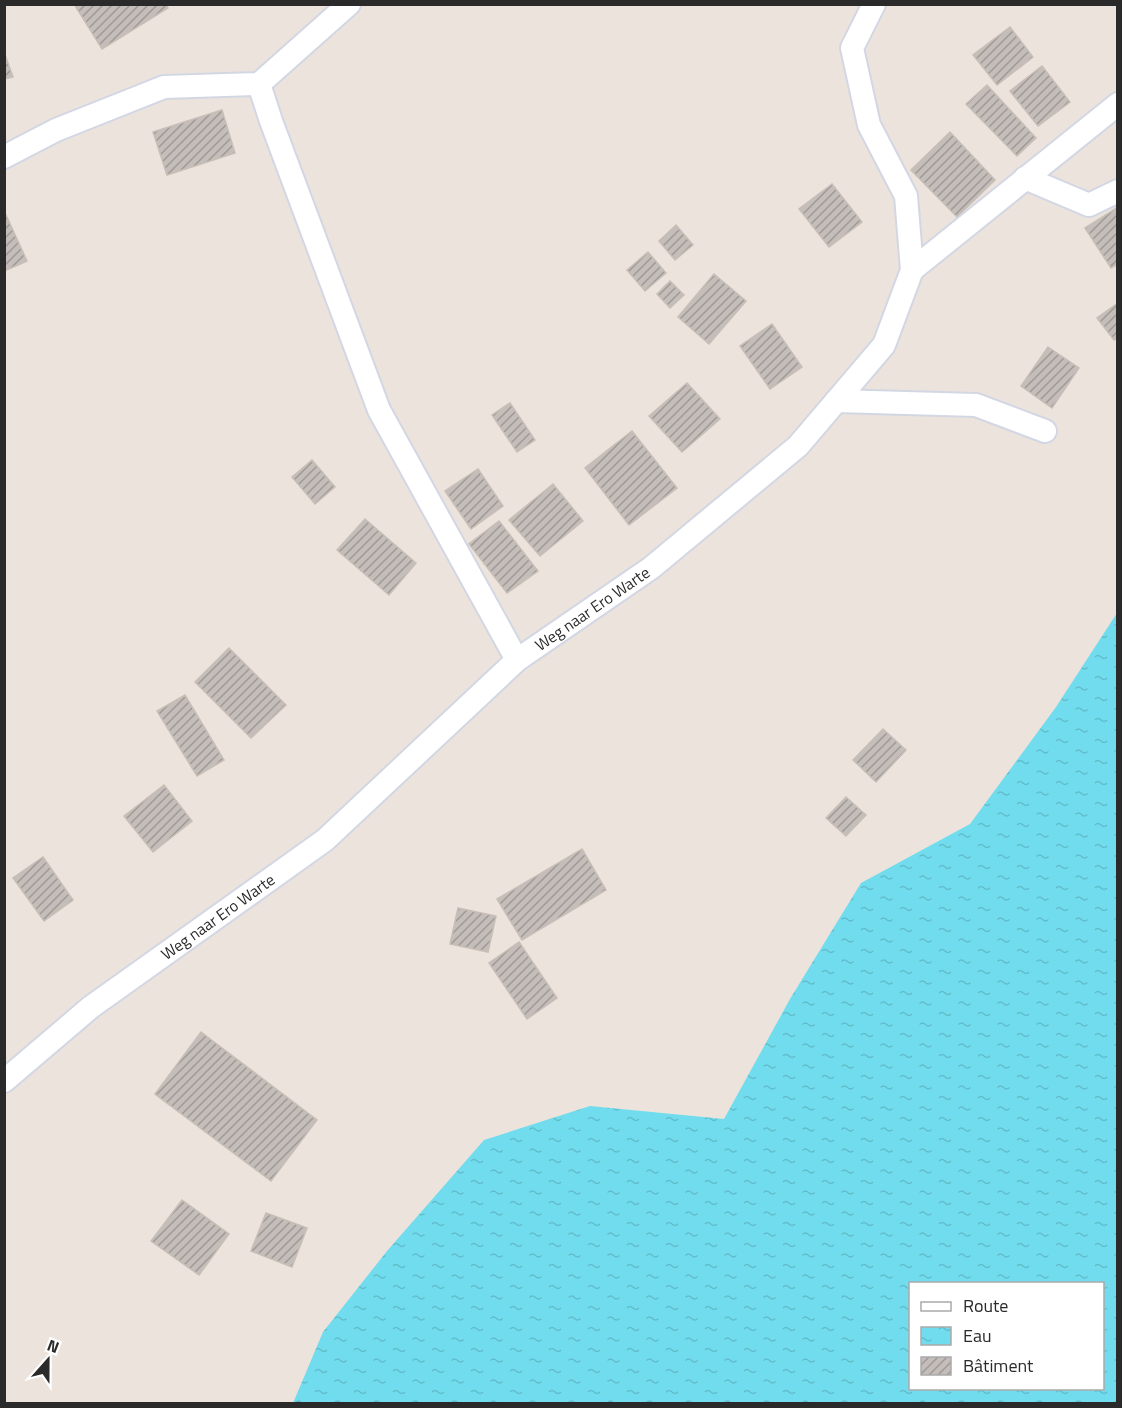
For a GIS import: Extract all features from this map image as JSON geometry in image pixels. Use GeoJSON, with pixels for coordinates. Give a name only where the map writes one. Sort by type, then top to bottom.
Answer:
{"type":"FeatureCollection","features":[{"type":"Feature","properties":{"kind":"street"},"geometry":{"type":"LineString","coordinates":[[4,157],[56,130],[164,87],[260,84],[349,4]]}},
{"type":"Feature","properties":{"kind":"street","name":"Weg naar Ero Warte"},"geometry":{"type":"LineString","coordinates":[[4,1081],[91,1007],[325,840],[517,660],[651,568],[798,446],[884,345],[912,270],[906,196],[868,125],[852,48],[874,4]]}},
{"type":"Feature","properties":{"kind":"street"},"geometry":{"type":"LineString","coordinates":[[260,84],[275,133],[379,410],[517,660]]}},
{"type":"Feature","properties":{"kind":"street"},"geometry":{"type":"LineString","coordinates":[[912,270],[1118,104]]}},
{"type":"Feature","properties":{"kind":"street"},"geometry":{"type":"LineString","coordinates":[[1025,178],[1089,205],[1118,191]]}},
{"type":"Feature","properties":{"kind":"street"},"geometry":{"type":"LineString","coordinates":[[836,401],[976,405],[1045,431]]}},
{"type":"Feature","properties":{"kind":"water"},"geometry":{"type":"Polygon","coordinates":[[[1117,613],[1117,1403],[293,1403],[323,1332],[387,1251],[484,1140],[590,1106],[724,1119],[790,999],[861,883],[970,824],[1056,707],[1117,613]]]}},
{"type":"Feature","properties":{"kind":"building"},"geometry":{"type":"Polygon","coordinates":[[[74,4],[166,4],[168,8],[102,49],[74,4]]]}},
{"type":"Feature","properties":{"kind":"building"},"geometry":{"type":"Polygon","coordinates":[[[1010,27],[1033,57],[997,85],[973,55],[1010,27]]]}},
{"type":"Feature","properties":{"kind":"building"},"geometry":{"type":"Polygon","coordinates":[[[4,52],[13,77],[4,79],[4,52]]]}},
{"type":"Feature","properties":{"kind":"building"},"geometry":{"type":"Polygon","coordinates":[[[1042,66],[1070,102],[1038,126],[1010,91],[1042,66]]]}},
{"type":"Feature","properties":{"kind":"building"},"geometry":{"type":"Polygon","coordinates":[[[987,85],[1036,138],[1017,156],[966,104],[987,85]]]}},
{"type":"Feature","properties":{"kind":"building"},"geometry":{"type":"Polygon","coordinates":[[[222,110],[235,153],[167,175],[153,132],[222,110]]]}},
{"type":"Feature","properties":{"kind":"building"},"geometry":{"type":"Polygon","coordinates":[[[950,132],[995,180],[957,217],[911,170],[950,132]]]}},
{"type":"Feature","properties":{"kind":"building"},"geometry":{"type":"Polygon","coordinates":[[[832,184],[862,222],[829,247],[799,209],[832,184]]]}},
{"type":"Feature","properties":{"kind":"building"},"geometry":{"type":"Polygon","coordinates":[[[1118,207],[1118,264],[1111,268],[1085,228],[1118,207]]]}},
{"type":"Feature","properties":{"kind":"building"},"geometry":{"type":"Polygon","coordinates":[[[4,215],[27,261],[4,271],[4,215]]]}},
{"type":"Feature","properties":{"kind":"building"},"geometry":{"type":"Polygon","coordinates":[[[676,225],[693,245],[675,260],[659,241],[676,225]]]}},
{"type":"Feature","properties":{"kind":"building"},"geometry":{"type":"Polygon","coordinates":[[[648,252],[666,273],[645,291],[627,270],[648,252]]]}},
{"type":"Feature","properties":{"kind":"building"},"geometry":{"type":"Polygon","coordinates":[[[714,274],[746,301],[709,344],[678,317],[714,274]]]}},
{"type":"Feature","properties":{"kind":"building"},"geometry":{"type":"Polygon","coordinates":[[[670,281],[684,295],[670,308],[657,294],[670,281]]]}},
{"type":"Feature","properties":{"kind":"building"},"geometry":{"type":"Polygon","coordinates":[[[1118,303],[1118,338],[1114,340],[1097,318],[1118,303]]]}},
{"type":"Feature","properties":{"kind":"building"},"geometry":{"type":"Polygon","coordinates":[[[772,324],[802,367],[770,389],[740,346],[772,324]]]}},
{"type":"Feature","properties":{"kind":"building"},"geometry":{"type":"Polygon","coordinates":[[[1048,347],[1079,368],[1052,408],[1021,386],[1048,347]]]}},
{"type":"Feature","properties":{"kind":"building"},"geometry":{"type":"Polygon","coordinates":[[[687,383],[720,419],[682,452],[649,416],[687,383]]]}},
{"type":"Feature","properties":{"kind":"building"},"geometry":{"type":"Polygon","coordinates":[[[510,403],[535,440],[517,452],[492,415],[510,403]]]}},
{"type":"Feature","properties":{"kind":"building"},"geometry":{"type":"Polygon","coordinates":[[[632,431],[677,488],[629,525],[585,468],[632,431]]]}},
{"type":"Feature","properties":{"kind":"building"},"geometry":{"type":"Polygon","coordinates":[[[312,460],[335,487],[315,504],[292,477],[312,460]]]}},
{"type":"Feature","properties":{"kind":"building"},"geometry":{"type":"Polygon","coordinates":[[[478,469],[503,506],[471,529],[445,491],[478,469]]]}},
{"type":"Feature","properties":{"kind":"building"},"geometry":{"type":"Polygon","coordinates":[[[553,484],[583,521],[540,556],[509,520],[553,484]]]}},
{"type":"Feature","properties":{"kind":"building"},"geometry":{"type":"Polygon","coordinates":[[[365,519],[416,563],[389,595],[337,550],[365,519]]]}},
{"type":"Feature","properties":{"kind":"building"},"geometry":{"type":"Polygon","coordinates":[[[499,521],[538,571],[507,593],[469,544],[499,521]]]}},
{"type":"Feature","properties":{"kind":"building"},"geometry":{"type":"Polygon","coordinates":[[[229,648],[286,705],[251,738],[195,682],[229,648]]]}},
{"type":"Feature","properties":{"kind":"building"},"geometry":{"type":"Polygon","coordinates":[[[185,695],[224,760],[197,776],[157,711],[185,695]]]}},
{"type":"Feature","properties":{"kind":"building"},"geometry":{"type":"Polygon","coordinates":[[[883,729],[906,750],[876,782],[853,760],[883,729]]]}},
{"type":"Feature","properties":{"kind":"building"},"geometry":{"type":"Polygon","coordinates":[[[164,785],[192,821],[153,852],[124,816],[164,785]]]}},
{"type":"Feature","properties":{"kind":"building"},"geometry":{"type":"Polygon","coordinates":[[[846,797],[866,815],[846,836],[826,818],[846,797]]]}},
{"type":"Feature","properties":{"kind":"building"},"geometry":{"type":"Polygon","coordinates":[[[582,849],[606,890],[522,940],[497,899],[582,849]]]}},
{"type":"Feature","properties":{"kind":"building"},"geometry":{"type":"Polygon","coordinates":[[[43,857],[73,900],[44,921],[13,878],[43,857]]]}},
{"type":"Feature","properties":{"kind":"building"},"geometry":{"type":"Polygon","coordinates":[[[458,908],[496,916],[488,952],[450,944],[458,908]]]}},
{"type":"Feature","properties":{"kind":"building"},"geometry":{"type":"Polygon","coordinates":[[[519,942],[557,998],[527,1019],[489,963],[519,942]]]}},
{"type":"Feature","properties":{"kind":"building"},"geometry":{"type":"Polygon","coordinates":[[[201,1032],[317,1120],[271,1181],[155,1094],[201,1032]]]}},
{"type":"Feature","properties":{"kind":"building"},"geometry":{"type":"Polygon","coordinates":[[[182,1200],[229,1234],[199,1275],[151,1241],[182,1200]]]}},
{"type":"Feature","properties":{"kind":"building"},"geometry":{"type":"Polygon","coordinates":[[[266,1213],[307,1228],[292,1267],[251,1251],[266,1213]]]}}]}
